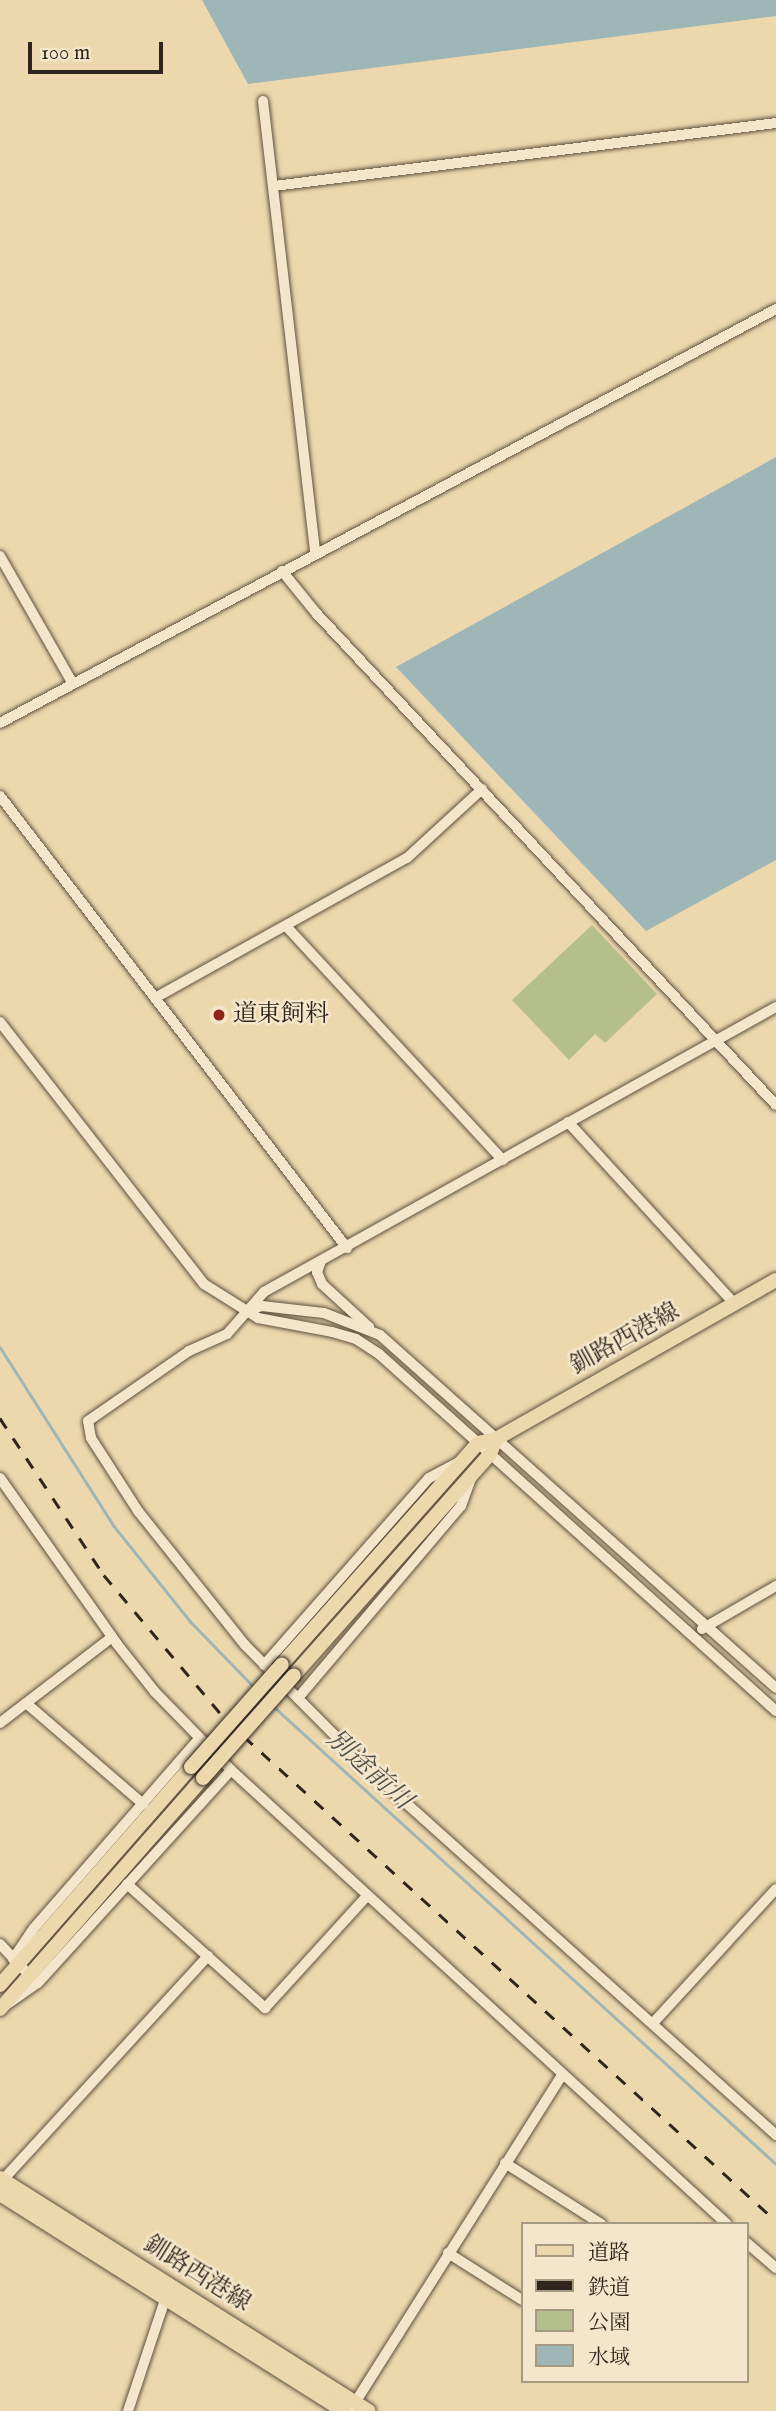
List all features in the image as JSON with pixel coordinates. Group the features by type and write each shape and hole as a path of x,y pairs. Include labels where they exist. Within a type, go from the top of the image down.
{"main road":[{"name":"釧路西港線","path":"478,1443 496,1439 776,1280"},
{"path":"0,2009 490,1454 496,1439"},
{"path":"0,1985 16,1961 478,1443"},
{"name":"釧路西港線","path":"1,2184 349,2408 368,2411"}],"street":[{"path":"263,101 315,553"},
{"path":"274,186 776,123"},
{"path":"0,723 72,682 776,309"},
{"path":"0,556 72,682"},
{"path":"282,570 776,1105"},
{"path":"155,998 407,858 482,789"},
{"path":"0,796 346,1248"},
{"path":"286,926 503,1160"},
{"path":"776,1007 264,1292 227,1334 189,1351 88,1421 91,1438 138,1511 264,1665 367,1768 654,2022 776,2135"},
{"path":"0,1023 188,1269 212,1291 258,1318 280,1325 356,1339 379,1354 694,1634 776,1711"},
{"path":"568,1122 735,1304"},
{"path":"321,1261 317,1272 322,1284 371,1330 776,1688"},
{"path":"248,1310 262,1306 324,1313 371,1330"},
{"path":"264,1665 429,1478 463,1460"},
{"path":"298,1698 461,1506 474,1471"},
{"path":"0,1478 112,1637 231,1770 725,2222"},
{"path":"694,1634 776,1586"},
{"path":"0,1723 112,1637"},
{"path":"26,1703 143,1804"},
{"path":"16,1961 34,1928 200,1738"},
{"path":"0,2009 38,1983 231,1770"},
{"path":"127,1884 265,2008 367,1896"},
{"path":"654,2022 776,1889"},
{"path":"0,1944 30,1976"},
{"path":"1,2184 208,1956"},
{"path":"349,2408 563,2074"},
{"path":"505,2163 598,2222"},
{"path":"748,2244 776,2268"},
{"path":"448,2253 520,2299"},
{"path":"128,2411 168,2291"}],"green space":[{"path":"592,925 657,994 605,1043 595,1034 569,1060 512,1000"}],"water":[{"path":"202,0 776,0 776,16 248,84"},
{"path":"776,457 776,860 646,931 396,667"}],"waterway":[{"name":"別途前川","path":"0,1347 114,1526 190,1621 255,1688"},
{"name":"別途前川","path":"272,1705 776,2164"}],"railway":[{"path":"0,1418 104,1575 226,1720 776,2221"}],"place":[{"name":"道東飼料","path":"219,1015"}]}
